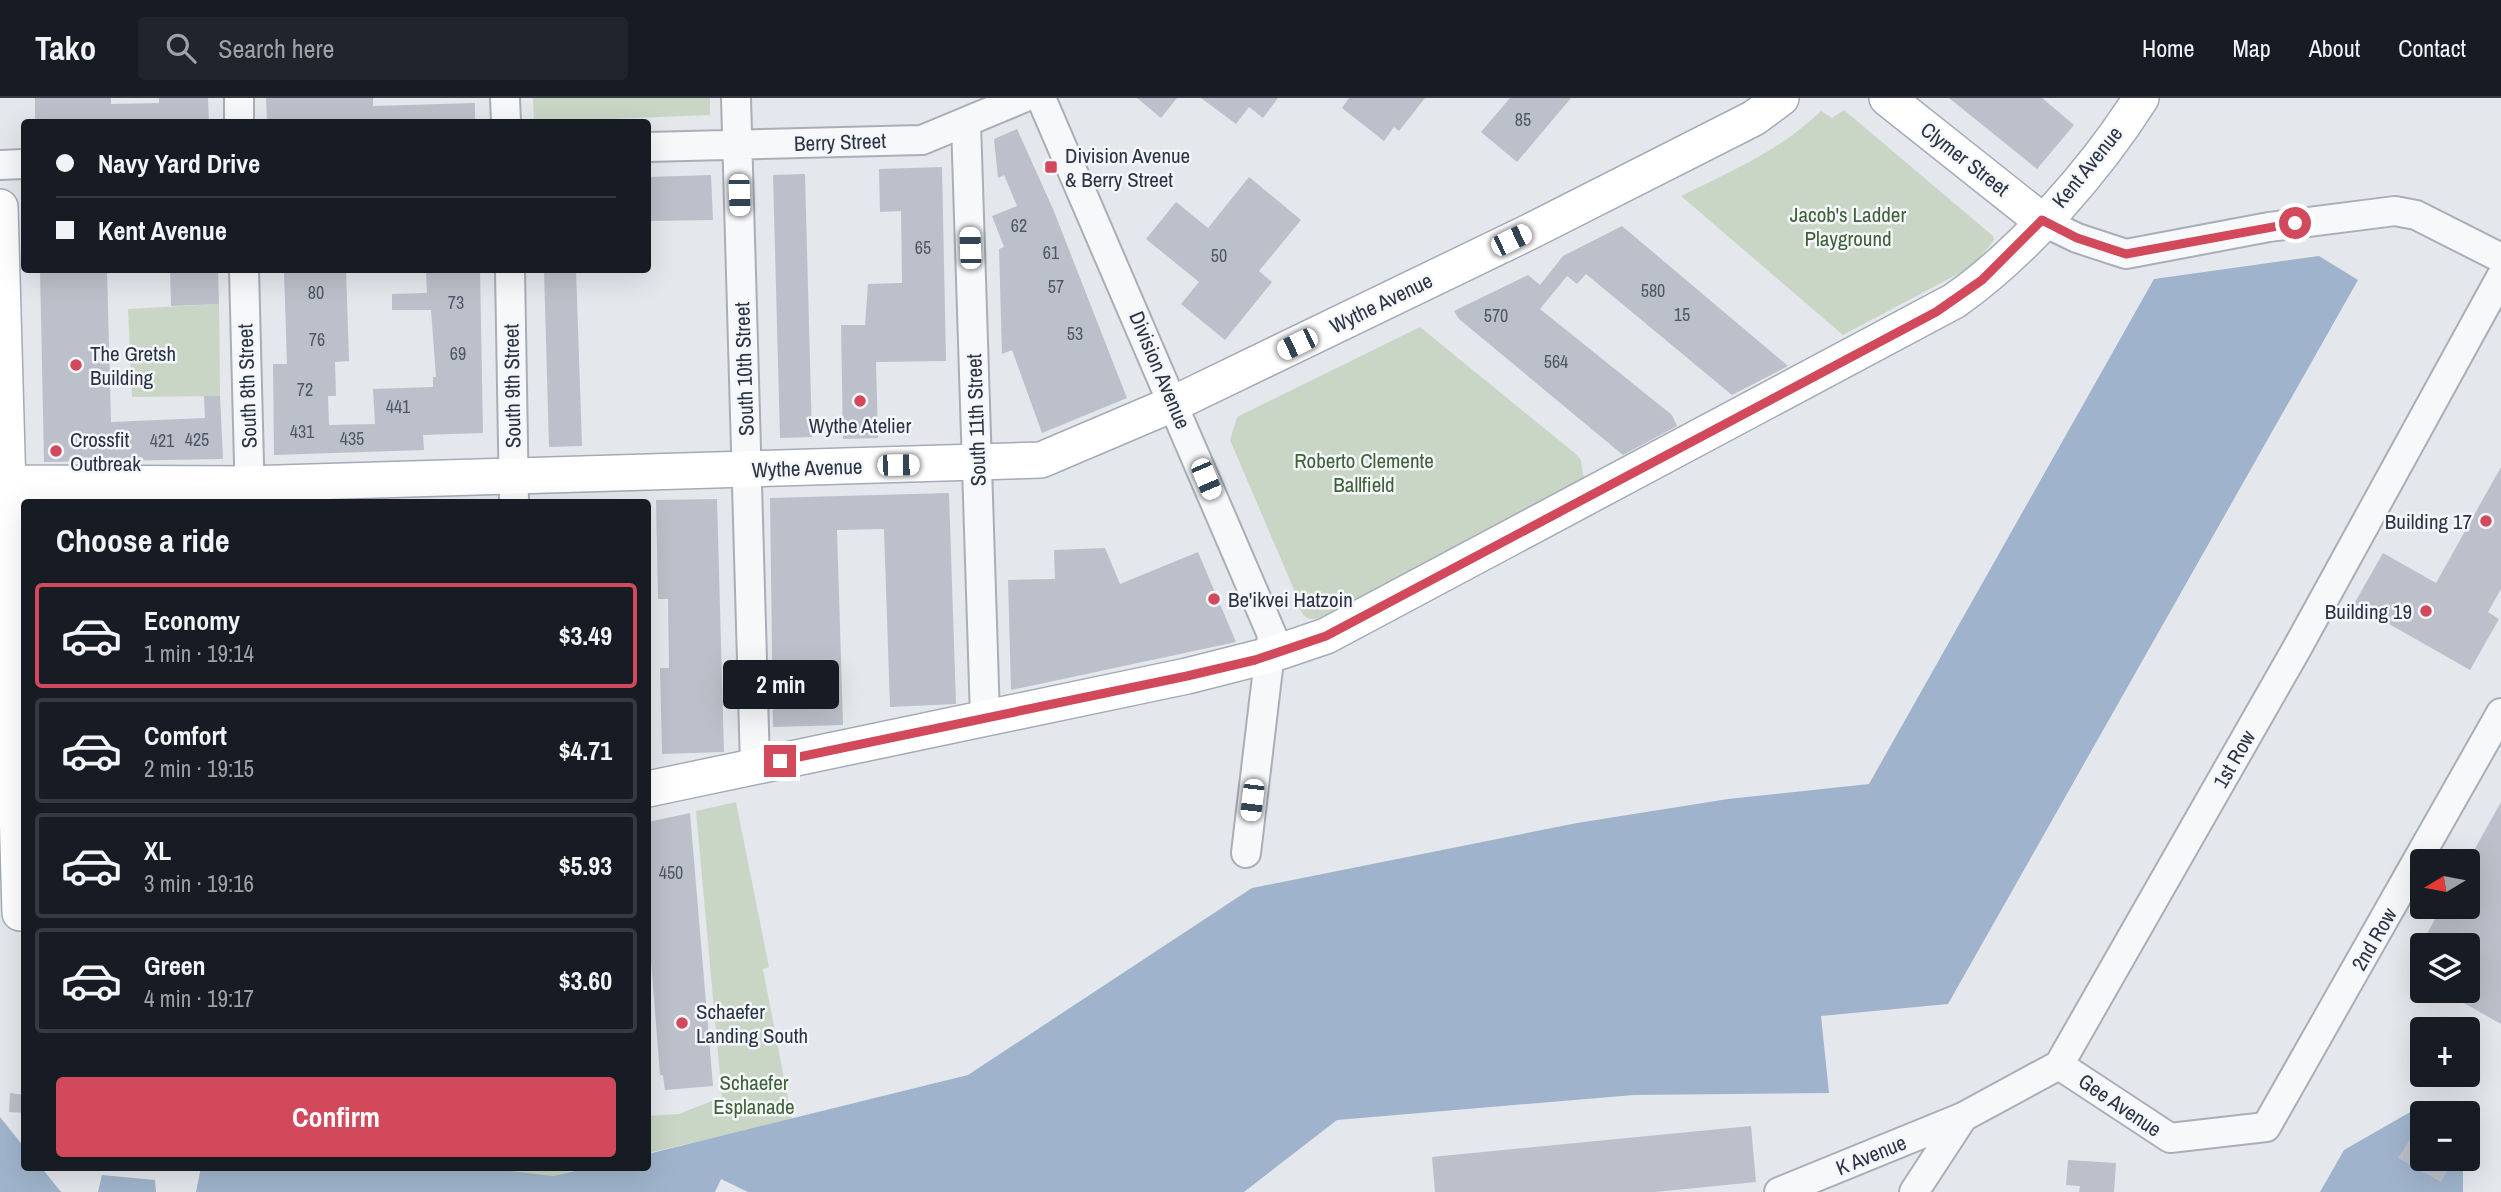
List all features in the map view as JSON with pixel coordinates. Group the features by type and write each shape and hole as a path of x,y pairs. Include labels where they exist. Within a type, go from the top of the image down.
{"main road":[{"name":"Wythe Avenue","path":"4,484 249,493 514,489 747,469 1041,460 1175,403 1623,185 1754,118 1782,98"},
{"name":"Clymer Street","path":"1887,98 2049,225"},
{"name":"Kent Avenue","path":"651,788 1187,676 1270,655 1326,636 1936,312 1982,280 2049,225 2070,191 2142,99"},
{"path":"0,207 7,704 15,913"}],"street":[{"path":"239,98 239,119"},
{"path":"505,98 506,119"},
{"name":"South 10th Street","path":"736,98 755,766"},
{"name":"Berry Street","path":"651,148 922,140 1023,98"},
{"name":"Division Avenue","path":"1041,98 1175,403 1272,635 1246,853"},
{"name":"South 11th Street","path":"966,123 985,717"},
{"path":"0,165 21,164"},
{"path":"2049,225 2109,251 2126,254 2269,227 2395,211 2416,215 2501,258"},
{"name":"South 8th Street","path":"244,273 249,493"},
{"name":"South 9th Street","path":"510,273 514,489"},
{"name":"1st Row","path":"2059,1065 2296,650 2501,277"},
{"name":"2nd Row","path":"2266,1127 2501,713"},
{"path":"1914,1192 1963,1117 2059,1065"},
{"name":"Gee Avenue","path":"2059,1065 2170,1138 2266,1127"},
{"name":"K Avenue","path":"1779,1192 1963,1117"}],"green space":[{"path":"533,98 710,98 710,115 534,119"},
{"name":"Jacob's Ladder Playground","path":"1844,110 1993,236 1994,240 1973,266 1843,335 1681,196 1772,149 1821,111 1832,118"},
{"path":"219,304 220,396 132,397 128,309"},
{"name":"Roberto Clemente Ballfield","path":"1420,327 1577,455 1581,460 1583,475 1588,478 1324,616 1313,619 1306,617 1296,601 1298,599 1230,440 1237,417"},
{"name":"Schaefer Esplanade","path":"736,802 769,967 763,969 792,1120 651,1152 651,1116 679,1114 722,1097 696,811"},
{"path":"505,1171 571,1171 553,1176"}],"water":[{"path":"2319,256 2358,280 1948,1004 1821,1016 1829,1093 1634,1095 1337,1120 1244,1192 196,1192 200,1171 510,1171 553,1176 575,1171 651,1171 651,1153 968,1075 1252,888 1577,823 1728,799 1869,784 2154,279"},
{"path":"2410,1112 2410,1171 2463,1171 2463,1192 2320,1192 2344,1150"},
{"path":"0,1117 21,1143 21,1171 44,1171 61,1192 0,1192"},
{"path":"102,1175 155,1180 156,1192 98,1192"}],"pier":[{"path":"721,1179 748,1192 715,1192"}],"building":[{"path":"35,98 111,98 111,104 159,103 159,98 208,98 209,119 35,119"},
{"path":"266,98 373,98 373,106 475,103 475,119 267,119"},
{"path":"1137,98 1177,98 1161,118"},
{"path":"1201,98 1278,98 1263,118 1249,107 1236,124"},
{"path":"1349,98 1425,98 1399,131 1394,127 1384,141 1342,108"},
{"path":"1510,98 1571,98 1517,162 1481,132"},
{"path":"1949,98 2042,98 2074,125 2037,169"},
{"path":"1017,129 1053,209 1127,398 1042,433 1012,350 1002,354 999,249 1004,247 992,216 1017,206 1004,175 998,178 994,139"},
{"path":"942,167 946,361 876,362 878,438 843,439 841,325 865,325 868,284 902,283 901,211 880,212 879,169"},
{"path":"805,174 812,437 780,438 773,175"},
{"path":"711,175 713,220 651,221 651,177"},
{"path":"1249,177 1301,220 1259,271 1272,282 1225,340 1181,304 1199,282 1146,239 1176,202 1208,228"},
{"path":"1622,226 1788,366 1732,395 1586,274 1577,284 1567,276 1540,309 1672,415 1677,426 1623,455 1459,319 1454,311 1528,275 1540,285 1563,256"},
{"name":"The Gretsh Building","path":"40,273 107,273 111,422 205,418 204,396 220,396 223,459 44,462"},
{"path":"170,273 218,273 219,304 171,306"},
{"path":"284,273 346,273 349,361 335,362 336,396 328,396 329,425 375,424 373,389 433,387 433,377 436,377 431,310 392,310 392,294 427,293 426,273 480,273 483,433 423,435 424,450 274,455 273,364 287,364"},
{"path":"544,273 576,273 582,446 549,447"},
{"name":"Building 19","path":"2501,467 2501,589 2488,612 2499,619 2470,670 2354,604 2383,553 2436,583"},
{"path":"949,493 956,704 890,707 884,529 837,530 843,725 773,727 770,498"},
{"path":"717,499 724,752 662,754 660,668 669,668 668,599 658,599 656,500"},
{"path":"1105,548 1120,584 1198,552 1236,642 1011,690 1008,580 1055,579 1054,550"},
{"path":"2501,802 2501,1024 2464,1003 2480,1003 2480,933 2427,933 2435,919 2480,919 2480,849 2475,849"},
{"path":"690,813 713,1086 665,1090 663,1075 660,1075 651,960 651,821"},
{"path":"10,1093 21,1095 21,1113 9,1112"},
{"path":"1751,1126 1756,1182 1655,1192 1435,1192 1432,1157"},
{"path":"2410,1139 2410,1165 2398,1158"},
{"path":"2068,1160 2116,1163 2114,1192 2079,1192 2080,1186 2066,1185"},
{"path":"2421,1171 2447,1171 2441,1182"}],"place":[{"name":"Division Avenue & Berry Street","path":"1051,167"},
{"name":"The Gretsh Building","path":"76,365"},
{"name":"Wythe Atelier","path":"860,401"},
{"name":"Crossfit Outbreak","path":"56,451"},
{"name":"Building 17","path":"2486,521"},
{"name":"Be'ikvei Hatzoin","path":"1214,599"},
{"name":"Building 19","path":"2426,611"},
{"name":"Schaefer Landing South","path":"682,1023"}],"route":[{"path":"780,761 1241,664 1326,636 1936,312 1982,280 2008,257 2042,220 2055,229 2109,251 2126,254 2295,223"}]}
